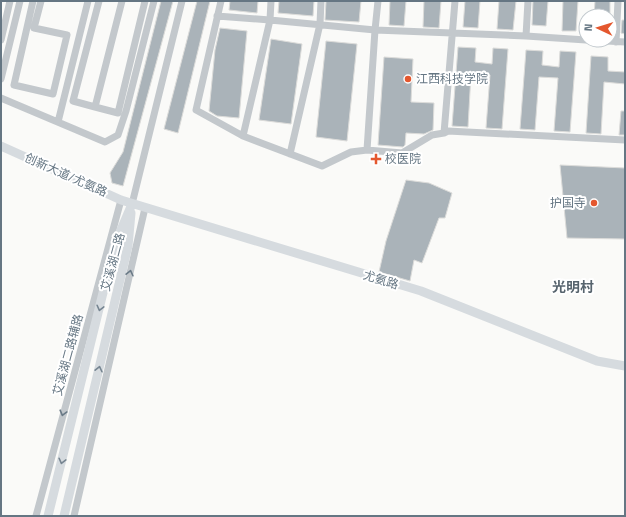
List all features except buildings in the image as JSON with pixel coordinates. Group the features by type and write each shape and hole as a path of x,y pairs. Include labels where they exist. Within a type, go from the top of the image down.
{"main road":[{"name":"创新大道/尤氨路","path":"1,146 132,204"},
{"name":"尤氨路","path":"132,204 394,280 597,361 625,366"},
{"name":"艾溪湖二路","path":"48,516 115,244 132,204"},
{"name":"艾溪湖二路","path":"64,516 128,246 132,204"}],"street":[{"path":"1,40 10,1"},
{"path":"1,79 20,1"},
{"path":"33,1 14,85 53,94 67,36 34,28 41,1"},
{"path":"58,122 88,1"},
{"path":"99,1 73,101 118,113 145,1"},
{"path":"95,107 122,1"},
{"path":"1,98 105,142 111,140 118,135 126,111 154,1"},
{"path":"132,204 182,1"},
{"path":"221,1 196,110 243,136 322,166 351,152 367,150 402,153 432,135 448,131 625,140"},
{"path":"243,136 270,20 271,1"},
{"path":"290,154 320,24 320,1"},
{"path":"367,150 378,1"},
{"path":"444,133 455,1"},
{"path":"526,36 528,1"},
{"path":"217,16 375,30 578,39"},
{"name":"艾溪湖二路辅路","path":"36,516 121,200"},
{"path":"74,516 144,208"}],"place":[{"name":"江西科技学院","path":"408,79"},
{"name":"校医院","path":"376,159"},
{"name":"护国寺","path":"594,203"}],"district":[{"name":"光明村","path":"573,287"}]}
